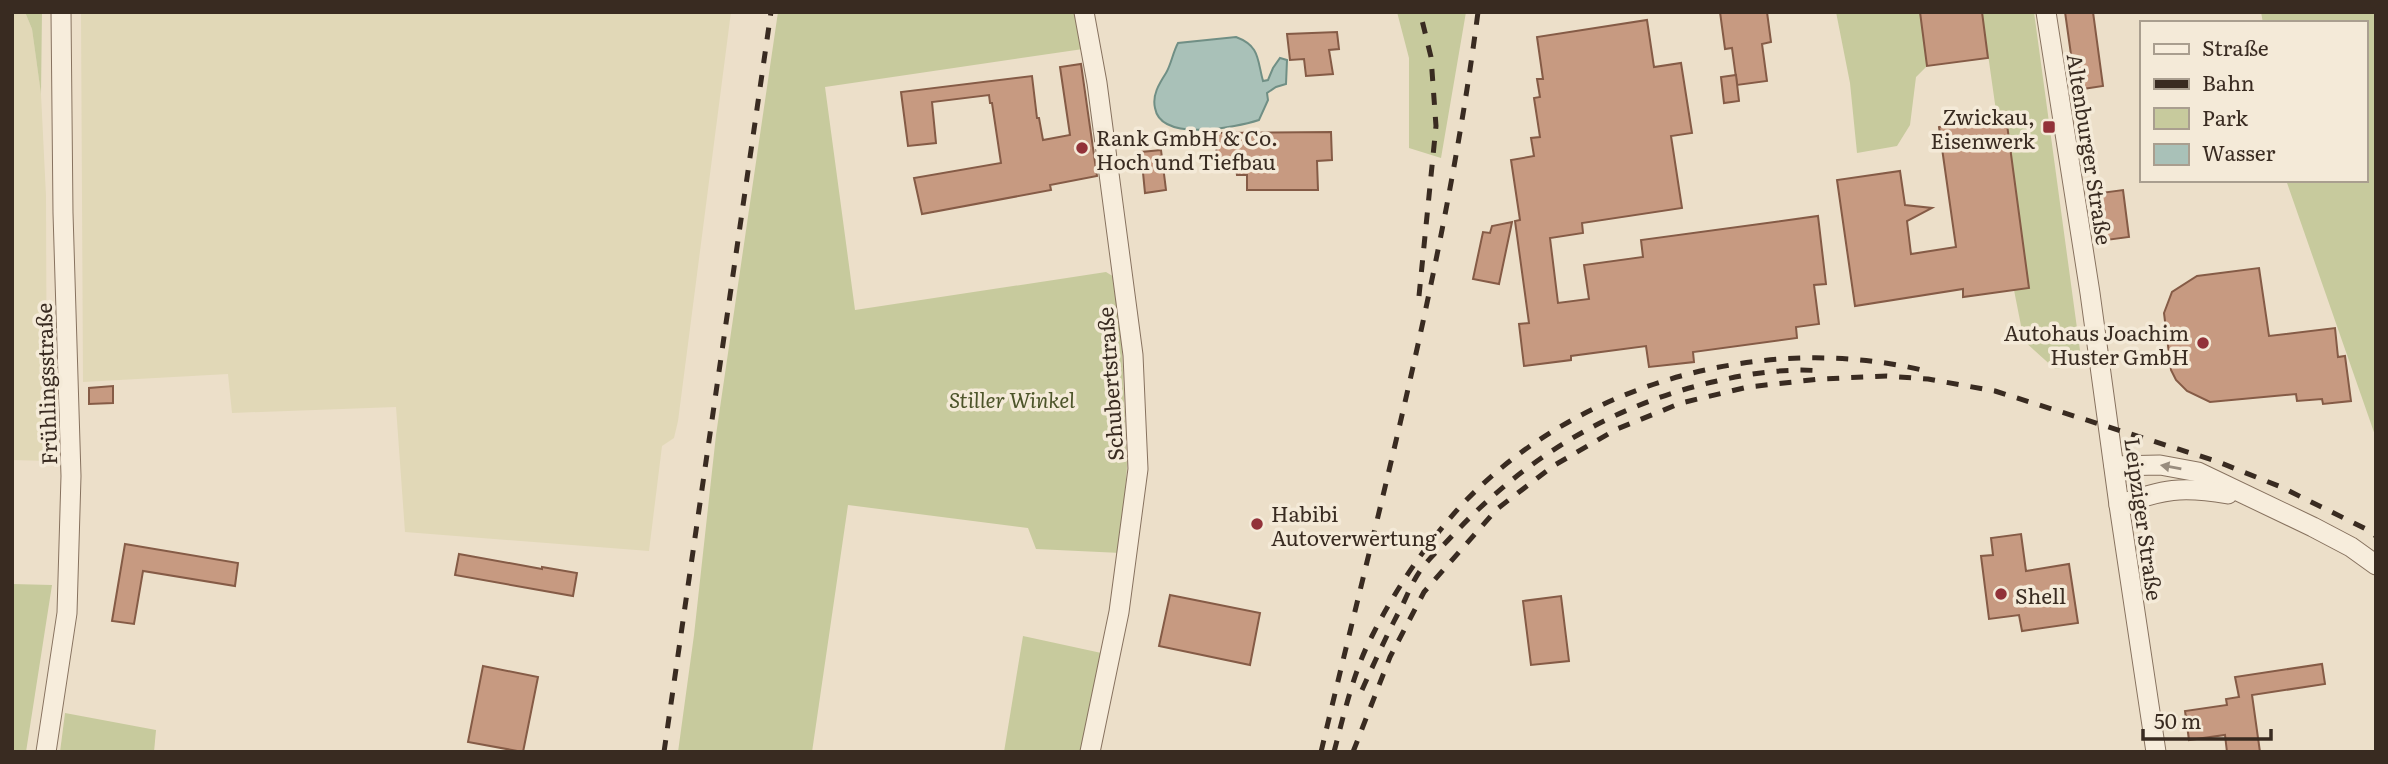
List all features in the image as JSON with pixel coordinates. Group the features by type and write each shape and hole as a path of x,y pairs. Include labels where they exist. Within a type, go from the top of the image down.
{"street":[{"name":"Frühlingsstraße","path":"46,752 66,613 71,476 63,213 61,12"},
{"name":"Schubertstraße","path":"1084,12 1097,83 1133,355 1138,469 1119,612 1090,752"},
{"name":"Altenburger Straße","path":"2046,12 2090,293"},
{"name":"Leipziger Straße","path":"2090,293 2156,752"},
{"path":"2114,466 2160,465 2198,472 2351,547 2376,565"},
{"path":"2119,505 2159,491 2199,489 2257,499"}],"shaded area":[{"path":"12,12 25,12 32,29 41,94 46,196 47,461 12,460"},
{"path":"81,12 731,12 678,421 674,438 662,446 649,551 405,532 396,407 232,413 228,374 83,382"}],"green space":[{"path":"25,12 42,12 41,94 32,29"},
{"name":"Stiller Winkel","path":"778,12 1076,12 1083,49 825,87 855,310 1106,272 1119,280 1127,466 1121,553 1036,549 1028,528 848,505 812,752 678,752 716,435"},
{"path":"1397,12 1466,12 1441,158 1409,148 1409,58"},
{"path":"1836,12 1920,12 1927,66 1916,77 1910,125 1897,146 1857,153 1850,83"},
{"path":"1982,12 2034,12 2082,365 2055,369 2024,341 2014,290 2006,117 1997,118"},
{"path":"2261,12 2376,12 2376,438 2287,182 2367,182 2367,21 2263,21"},
{"path":"12,584 52,585 26,752 12,752"},
{"path":"1023,636 1106,654 1085,752 1004,752"},
{"path":"65,713 156,730 154,752 60,752"}],"water":[{"path":"1236,37 1254,49 1263,81 1268,80 1280,58 1287,60 1286,84 1267,93 1268,100 1259,120 1201,130 1171,126 1160,119 1154,103 1155,94 1178,43"}],"building":[{"path":"1720,12 1767,12 1771,42 1762,44 1767,81 1737,85 1732,48 1725,49"},
{"path":"1920,12 1982,12 1988,58 1927,66"},
{"path":"2065,12 2093,12 2103,86 2076,90"},
{"path":"1647,20 1654,67 1681,63 1692,133 1671,136 1682,208 1582,223 1583,233 1550,238 1558,303 1589,299 1584,265 1643,257 1641,240 1818,216 1826,284 1814,285 1819,324 1796,327 1797,338 1693,352 1694,362 1649,367 1646,346 1571,356 1571,360 1524,366 1519,324 1529,323 1515,221 1520,220 1511,160 1534,156 1531,138 1540,137 1534,98 1540,97 1537,79 1543,79 1537,37"},
{"path":"1337,32 1339,49 1329,50 1333,74 1306,76 1304,59 1290,60 1287,34"},
{"path":"1081,64 1097,176 1050,185 1051,190 922,214 914,178 1001,163 992,103 989,95 932,102 936,143 908,146 901,92 1032,76 1037,118 1043,140 1070,135 1060,67"},
{"path":"1736,75 1739,101 1724,103 1721,77"},
{"path":"2006,117 2029,288 1963,297 1963,289 1855,306 1837,180 1900,171 1905,205 1932,208 1907,221 1911,254 1956,247 1939,127"},
{"path":"1331,132 1332,160 1317,161 1318,190 1247,190 1247,175 1237,175 1236,169 1217,170 1216,133"},
{"path":"1161,150 1166,190 1145,193 1141,152"},
{"path":"2123,190 2129,237 2099,241 2093,194"},
{"path":"1512,222 1499,284 1473,279 1483,232 1490,233 1492,226"},
{"path":"2259,268 2269,336 2335,328 2338,357 2345,356 2351,401 2323,404 2322,399 2297,401 2296,394 2210,402 2187,391 2176,380 2171,370 2164,313 2172,292 2197,276"},
{"path":"113,386 113,403 89,404 89,388"},
{"path":"2021,534 2026,571 2069,564 2078,623 2022,631 2019,615 1989,619 1981,556 1993,555 1991,538"},
{"path":"125,544 238,563 235,586 143,571 134,624 112,621"},
{"path":"459,554 577,573 573,596 455,575"},
{"path":"1170,595 1260,613 1250,665 1159,646"},
{"path":"1561,596 1569,661 1531,665 1523,601"},
{"path":"2322,664 2325,684 2252,695 2260,752 2227,752 2225,735 2189,740 2185,711 2227,705 2226,699 2239,697 2235,677"},
{"path":"483,666 538,677 523,752 468,742"}],"railway":[{"path":"664,752 771,12"},
{"path":"1419,296 1436,126 1431,57 1420,12"},
{"path":"1321,752 1430,291 1478,12"},
{"path":"1334,752 1350,692 1366,649 1390,602 1433,538 1458,509 1505,465 1557,429 1615,399 1676,378 1739,364 1803,358 1867,361 1930,372"},
{"path":"1362,690 1417,575 1480,508 1540,459 1607,420 1679,391 1756,374 1796,370 1822,371"},
{"path":"1353,752 1390,657 1424,592 1497,509 1553,466 1617,429 1681,403 1748,387 1820,379 1887,376 1928,379 1995,391 2216,461 2281,487 2376,536"}],"place":[{"name":"Zwickau, Eisenwerk","path":"2049,127"},
{"name":"Rank GmbH & Co. Hoch und Tiefbau","path":"1082,148"},
{"name":"Autohaus Joachim Huster GmbH","path":"2203,343"},
{"name":"Habibi Autoverwertung","path":"1257,524"},
{"name":"Shell","path":"2001,594"}]}
